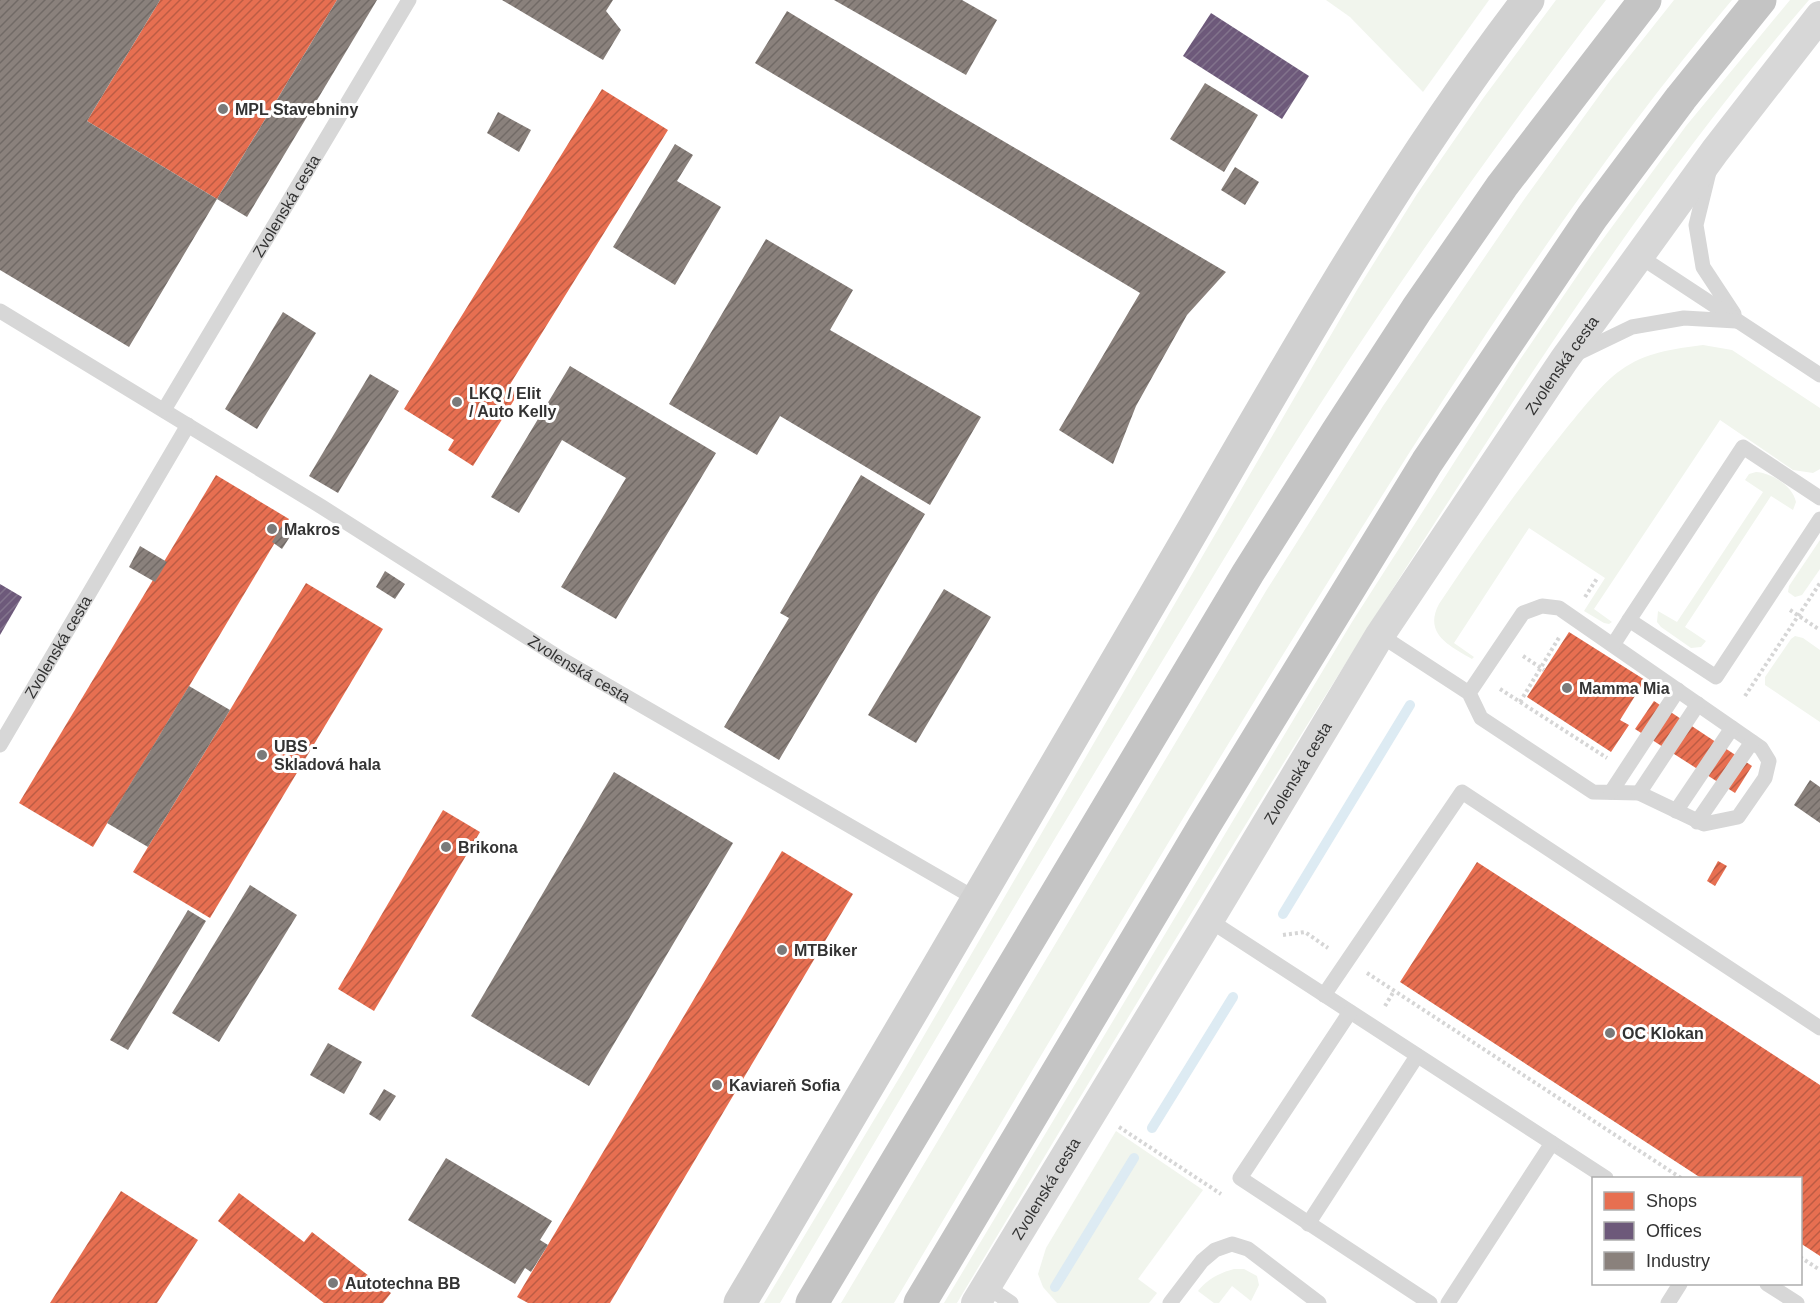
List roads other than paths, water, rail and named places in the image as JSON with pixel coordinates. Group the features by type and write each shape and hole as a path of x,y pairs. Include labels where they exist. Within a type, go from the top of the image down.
{"highway":[{"path":"812,1303 1236,594 1337,432 1416,309 1502,186 1645,0"},
{"path":"920,1303 1216,806 1427,462 1592,217 1681,98 1760,0"}],"main road":[{"path":"740,1303 978,900 1352,257 1436,128 1528,0"}],"street":[{"name":"Zvolenská cesta","path":"981,1295 1380,635 1564,360 1714,151 1820,16"}],"lane":[{"name":"Zvolenská cesta","path":"164,410 410,0"},
{"path":"1714,151 1696,225 1703,267 1739,321"},
{"path":"1639,256 1820,375"},
{"name":"Zvolenská cesta","path":"0,310 314,502 563,660 978,900"},
{"path":"1564,360 1632,327 1684,318 1739,321"},
{"name":"Zvolenská cesta","path":"0,745 188,425"},
{"path":"1613,645 1743,447 1820,498"},
{"path":"1629,620 1716,677 1820,519"},
{"path":"1380,635 1469,693 1481,718 1593,792 1640,793 1704,825 1738,817 1765,778 1769,761 1761,748 1559,608 1542,606 1522,612 1469,693"},
{"path":"1611,792 1678,690"},
{"path":"1640,793 1698,704"},
{"path":"1676,811 1732,728"},
{"path":"1697,822 1752,742"},
{"path":"1324,995 1462,792 1820,1028"},
{"path":"1209,920 1603,1177"},
{"path":"1350,1012 1240,1178 1430,1303"},
{"path":"1308,1224 1417,1056"},
{"path":"1448,1303 1552,1143"},
{"path":"1170,1303 1202,1261 1215,1250 1232,1244 1248,1249 1319,1303"},
{"path":"1668,1303 1679,1285"},
{"path":"1767,1303 1771,1287 1797,1303"},
{"path":"981,1295 1011,1303"}],"waterway":[{"path":"1283,914 1410,705"},
{"path":"1152,1128 1233,997"},
{"path":"1055,1287 1134,1158"}],"place":[{"name":"MPL Stavebniny","path":"223,109"},
{"name":"LKQ / Elit / Auto Kelly","path":"457,402"},
{"name":"Makros","path":"272,529"},
{"name":"Mamma Mia","path":"1567,688"},
{"name":"UBS - Skladová hala","path":"262,755"},
{"name":"Brikona","path":"446,847"},
{"name":"MTBiker","path":"782,950"},
{"name":"OC Klokan","path":"1610,1033"},
{"name":"Kaviareň Sofia","path":"717,1085"},
{"name":"Autotechna BB","path":"333,1283"}]}
